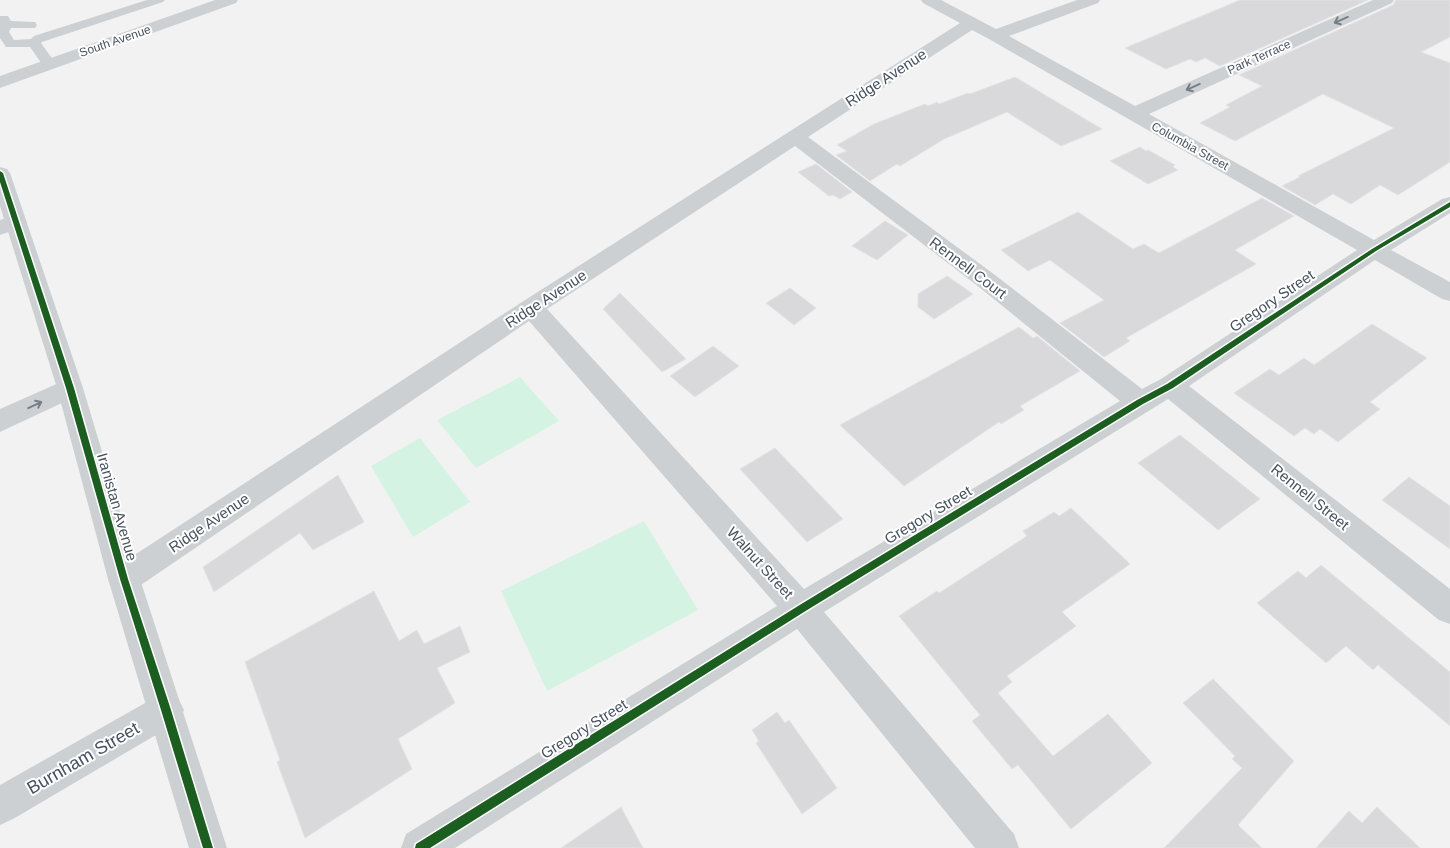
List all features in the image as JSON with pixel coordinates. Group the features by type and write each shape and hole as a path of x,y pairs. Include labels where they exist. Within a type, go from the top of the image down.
{"street":[{"name":"South Avenue","path":"0,82 230,0"},
{"name":"Columbia Street","path":"929,0 995,35 1450,293"},
{"path":"995,35 1092,0"},
{"name":"Park Terrace","path":"1133,114 1386,0"},
{"name":"Ridge Avenue","path":"124,579 531,308 971,23"},
{"name":"Rennell Court","path":"795,137 987,281 1140,402"},
{"name":"Iranistan Avenue","path":"0,173 8,225 70,388 124,579 208,848"},
{"name":"Gregory Street","path":"420,848 801,609 1140,402 1170,386 1374,250 1450,204"},
{"name":"Walnut Street","path":"531,308 801,609 1000,848"},
{"name":"Rennell Street","path":"1170,386 1450,609"},
{"path":"0,421 70,388"},
{"name":"Burnham Street","path":"0,806 166,710"}],"lane":[{"path":"49,64 35,37 5,20 3,32 10,44 35,37 124,5 159,0"},
{"path":"0,56 35,37"}],"green space":[{"path":"520,377 559,421 476,468 437,420"},
{"path":"420,438 470,502 413,537 371,466"},
{"path":"644,521 698,610 547,691 501,591"}],"building":[{"path":"1240,0 1368,0 1220,66 1205,58 1196,62 1190,59 1166,69 1125,48"},
{"path":"1396,0 1450,0 1450,37 1421,52 1450,63 1450,162 1398,195 1380,185 1351,204 1333,194 1315,205 1282,186 1300,177 1298,176 1394,128 1323,94 1235,141 1200,123 1230,107 1226,105 1262,86 1239,75 1393,5"},
{"path":"1015,77 1102,129 1061,146 1007,112 944,139 900,166 897,164 870,181 836,155 847,151 837,145 874,124 925,104 928,106 937,102 939,104"},
{"path":"1140,147 1175,165 1173,167 1178,170 1148,184 1110,161"},
{"path":"816,164 852,192 840,199 833,195 829,196 798,172"},
{"path":"1262,198 1294,216 1235,250 1256,264 1126,338 1130,341 1104,357 1060,323 1104,300 1050,260 1028,271 1001,250 1078,212 1133,249 1144,244 1159,253"},
{"path":"885,221 908,235 877,260 852,246"},
{"path":"947,276 973,294 934,319 918,307 918,294"},
{"path":"790,288 816,308 794,325 766,303"},
{"path":"620,293 686,359 662,372 603,309"},
{"path":"1372,324 1427,358 1370,402 1380,409 1338,442 1320,429 1314,434 1305,428 1294,436 1234,393 1270,369 1279,375 1304,358 1314,365"},
{"path":"1019,327 1033,338 1037,336 1080,371 1020,406 1024,410 1001,424 999,422 904,486 840,425"},
{"path":"713,346 739,366 695,397 670,376"},
{"path":"1180,435 1260,499 1218,530 1138,463"},
{"path":"775,448 843,519 807,542 740,469"},
{"path":"338,475 364,522 313,550 300,533 214,592 203,567"},
{"path":"1409,477 1450,506 1450,549 1382,500"},
{"path":"1071,508 1130,564 1062,612 1076,626 1007,676 1012,682 998,693 1053,756 1108,714 1152,763 1071,829 1018,765 1012,769 972,721 980,715 899,616 937,591 939,593 1027,536 1023,531 1054,512 1059,516"},
{"path":"1321,565 1450,672 1450,726 1378,665 1373,670 1346,646 1326,663 1257,603 1298,571 1306,578"},
{"path":"374,591 399,641 417,630 424,644 460,626 470,652 437,668 455,703 398,739 412,769 305,838 277,762 280,760 245,662"},
{"path":"1213,679 1294,761 1238,825 1262,848 1164,848 1242,768 1232,759 1235,756 1183,703"},
{"path":"777,712 785,723 789,720 837,788 802,814 756,743 759,741 752,730"},
{"path":"621,807 643,848 561,848"},
{"path":"1377,807 1420,848 1316,848 1349,811 1362,823"}],"cycle path":[{"path":"0,173 70,388 124,579 208,848"},
{"path":"420,848 801,609 1140,402 1170,386 1374,250 1450,204"}]}
